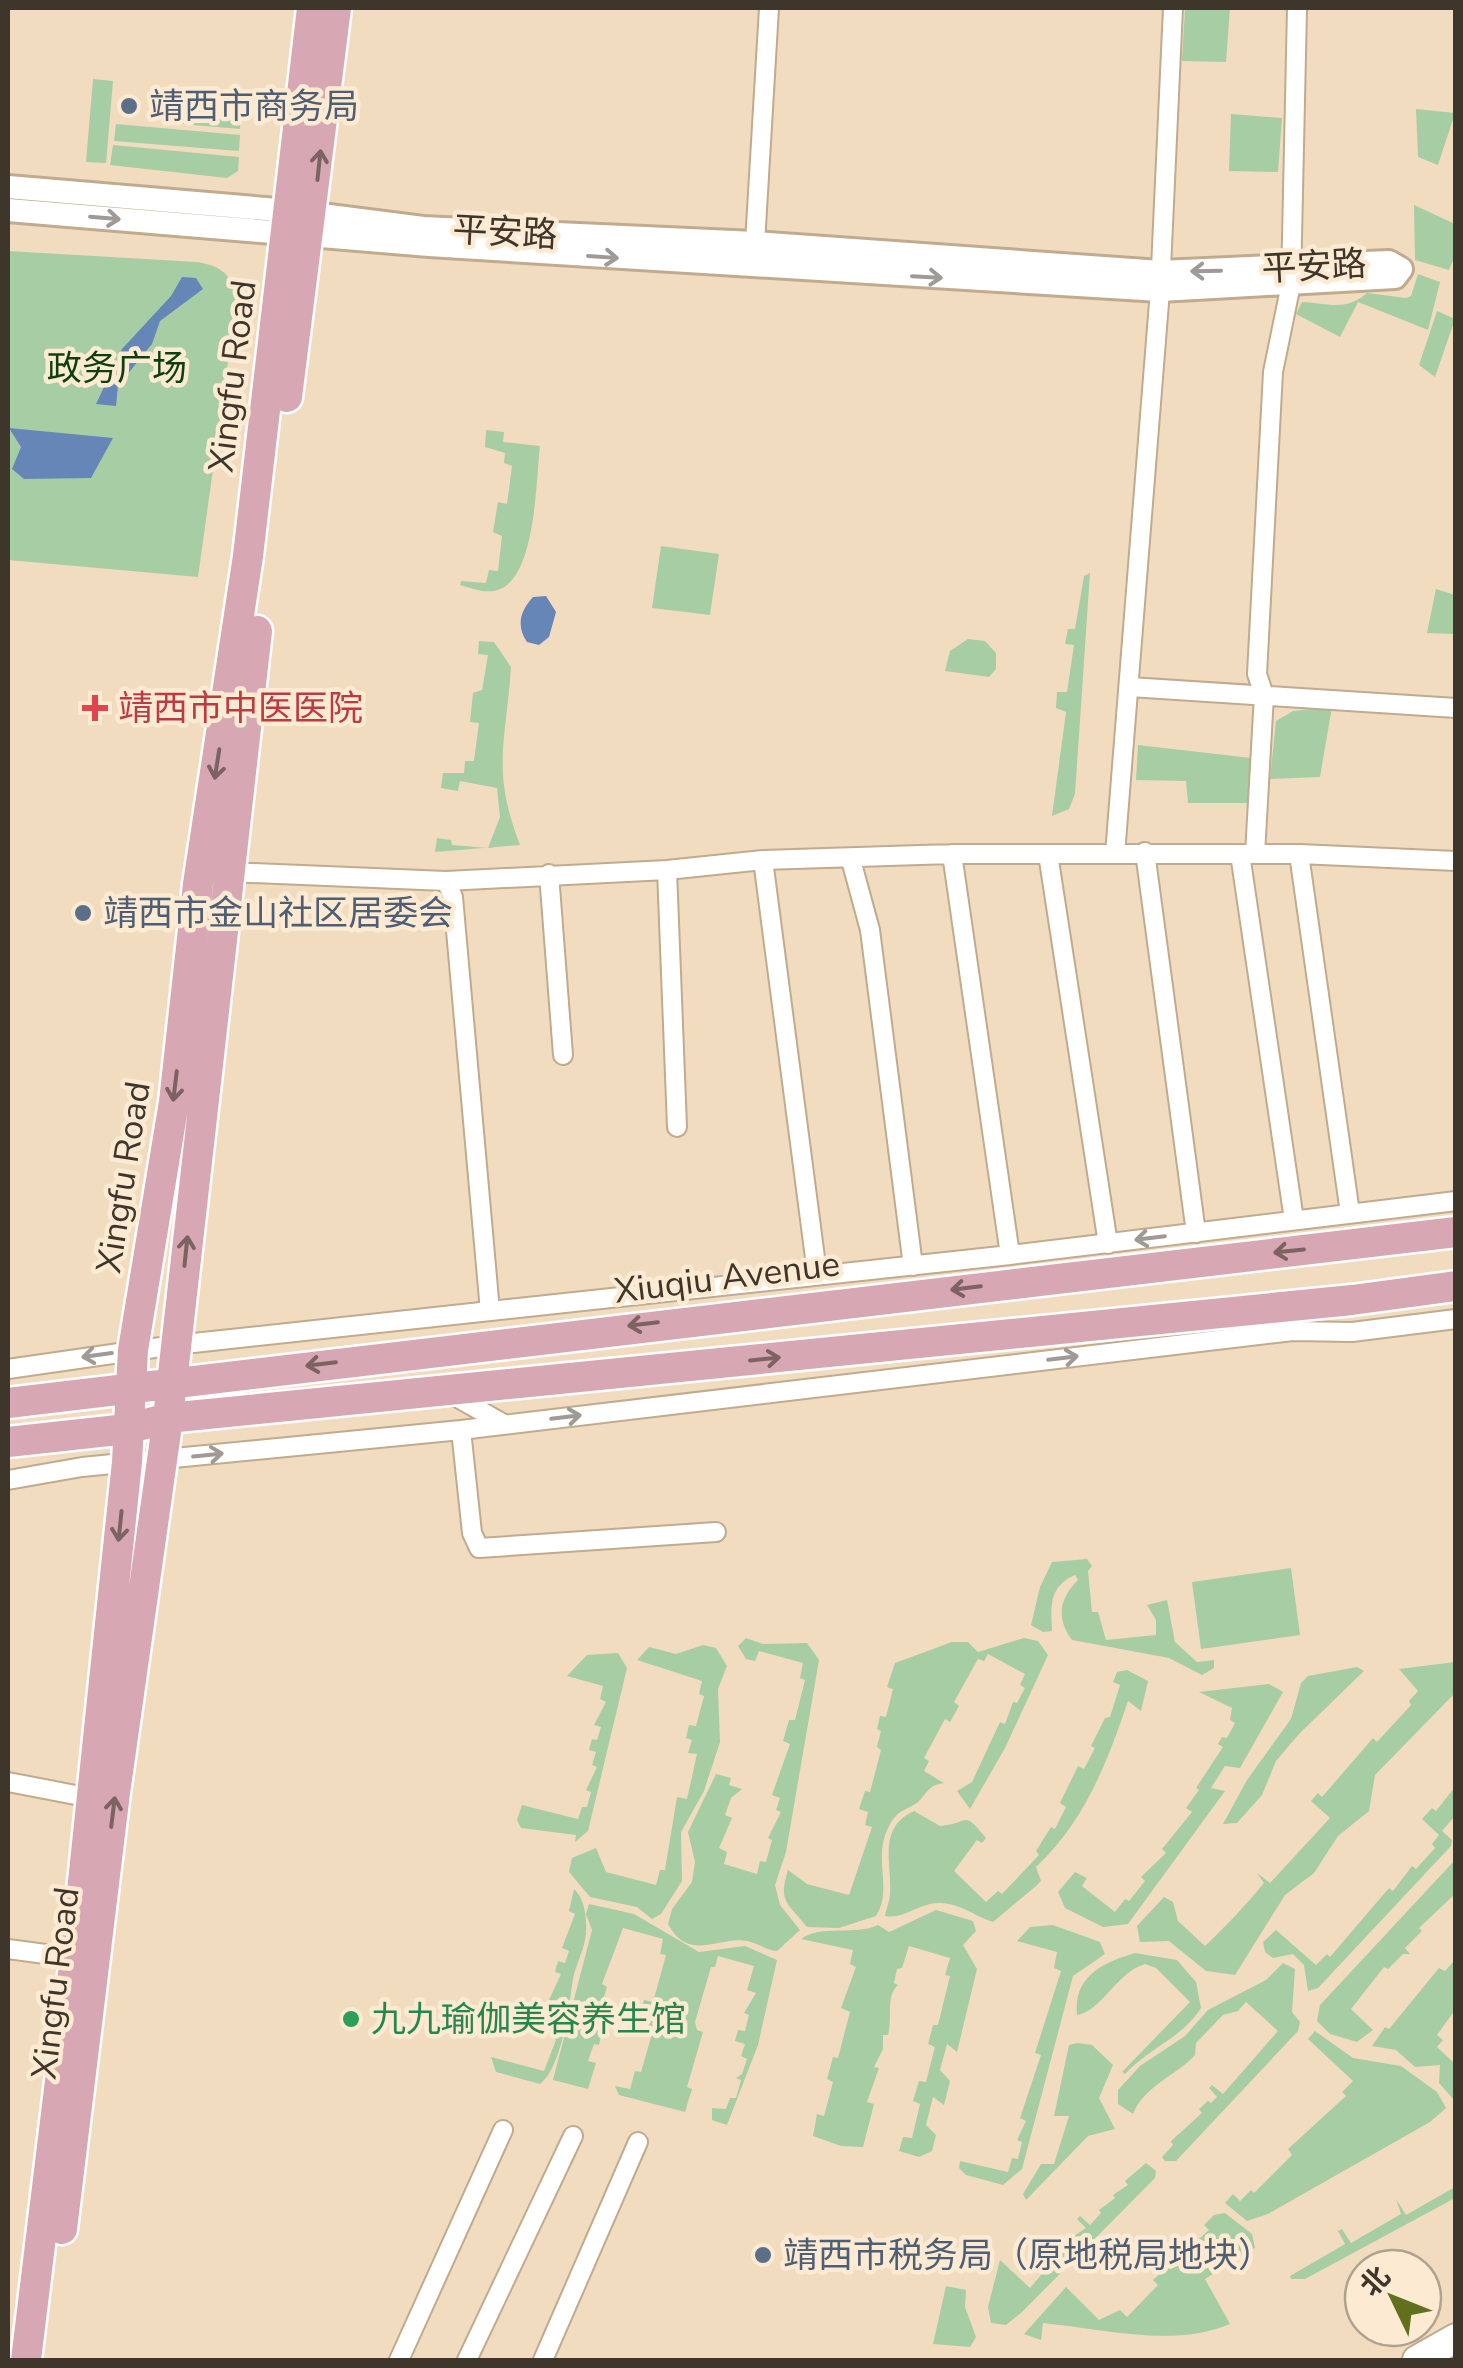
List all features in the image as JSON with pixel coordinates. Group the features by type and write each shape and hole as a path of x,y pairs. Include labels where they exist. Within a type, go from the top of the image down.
{"main road":[{"name":"Xingfu Road","path":"26,2355 115,1793 168,1418 300,223 312,8"},
{"name":"Xingfu Road","path":"26,2355 74,1964 127,1462 133,1350 174,1102 198,884 336,8"},
{"name":"Xiuqiu Avenue","path":"8,1403 522,1339 1114,1257 1375,1241 1456,1232"},
{"path":"8,1442 127,1429 168,1418 1352,1300 1456,1286"},
{"path":"1416,2360 1456,2338"},
{"path":"1443,2360 1456,2353"}],"street":[{"path":"755,244 769,8"},
{"path":"1115,854 1160,281 1173,8"},
{"path":"1294,1220 1248,854 1264,695 1258,674 1274,372 1291,277 1297,8"},
{"name":"平安路","path":"8,186 300,223 768,268 1160,281 1291,277"},
{"name":"平安路","path":"8,210 755,244 1160,281"},
{"path":"1130,686 1456,708"},
{"path":"228,872 446,881 667,870 764,860 1145,852 1456,861"},
{"path":"1145,852 1196,1232"},
{"path":"952,854 1010,1255"},
{"path":"1048,854 1114,1257"},
{"path":"1299,854 1342,1214 1375,1241"},
{"path":"764,860 817,1274"},
{"path":"851,860 870,930 912,1266"},
{"path":"667,870 677,1126"},
{"path":"549,874 563,1055"},
{"path":"446,881 454,897 482,1312"},
{"path":"8,1368 175,1345 1088,1246 1114,1257 1196,1232 1456,1201"},
{"path":"1088,1246 1114,1257"},
{"path":"1352,1300 1399,1326"},
{"path":"482,1312 522,1339"},
{"path":"8,1480 127,1462 161,1462 461,1430 1293,1331 1456,1319"},
{"path":"846,1351 893,1378"},
{"path":"42,1363 72,1395"},
{"path":"445,1391 504,1424"},
{"path":"461,1430 472,1533 479,1548 716,1532"},
{"path":"8,1782 91,1798"},
{"path":"8,1949 74,1964"},
{"path":"8,1962 74,1964"},
{"path":"399,2360 503,2130"},
{"path":"467,2360 573,2136"},
{"path":"542,2360 638,2142"}],"green space":[{"path":"1185,8 1230,8 1226,62 1182,61"},
{"path":"93,79 113,81 106,163 86,162"},
{"path":"170,105 241,110 240,129 169,123"},
{"path":"1416,109 1455,113 1438,165 1418,157"},
{"path":"1231,114 1282,118 1278,172 1229,171"},
{"path":"116,124 240,135 239,151 114,141"},
{"path":"113,145 239,157 238,171 227,178 110,165"},
{"path":"1414,205 1455,224 1455,256 1449,270 1415,260"},
{"name":"政务广场","path":"8,251 197,262 228,276 237,297 198,577 8,560"},
{"path":"1418,274 1440,282 1428,330 1358,302 1340,337 1296,314 1302,302 1344,304 1367,293 1406,298 1411,296"},
{"path":"1437,311 1455,319 1435,377 1419,365"},
{"path":"486,430 504,432 503,442 540,446 527,548 511,582 489,591 460,585 461,581 486,583 489,570 498,571 502,536 493,532 498,502 507,504 512,466 504,463 505,453 485,447"},
{"path":"661,546 719,554 710,615 652,608"},
{"path":"1090,573 1075,794 1069,809 1052,816 1066,712 1056,708 1057,692 1067,692 1074,645 1065,644 1068,629 1075,629 1084,576"},
{"path":"1436,589 1455,595 1455,634 1427,633"},
{"path":"968,639 985,641 996,653 996,669 989,677 945,671 950,651"},
{"path":"479,641 494,642 511,667 503,776 520,845 488,848 500,817 497,788 460,781 458,791 441,788 443,773 464,773 465,761 474,761 479,723 470,722 473,693 482,690 488,655 478,654"},
{"path":"1332,707 1320,777 1270,779 1276,721 1293,711"},
{"path":"1138,745 1251,758 1248,803 1188,803 1186,781 1136,780"},
{"path":"437,838 451,840 452,845 486,848 435,852"},
{"path":"1087,1559 1092,1566 1088,1571 1092,1612 1098,1612 1106,1640 1156,1635 1156,1620 1147,1605 1167,1600 1175,1642 1197,1662 1214,1660 1214,1668 1202,1675 1169,1658 1072,1640 1062,1609 1078,1580 1075,1575 1056,1592 1052,1631 1043,1632 1031,1625 1040,1587 1052,1562"},
{"path":"1291,1568 1300,1635 1201,1649 1192,1582"},
{"path":"746,1638 763,1644 807,1643 819,1660 786,1852 775,1885 780,1905 800,1930 777,1951 736,1940 695,1945 676,1936 668,1924 672,1909 692,1882 695,1862 688,1832 716,1774 731,1778 729,1785 742,1789 731,1798 725,1815 732,1818 719,1848 727,1852 724,1864 757,1874 760,1861 766,1862 772,1840 768,1838 781,1812 776,1810 780,1798 772,1795 790,1744 783,1741 789,1720 795,1720 805,1680 800,1678 803,1663 759,1651 755,1661 746,1659 738,1646"},
{"path":"1024,1638 1038,1641 1048,1655 1005,1748 970,1809 957,1791 972,1782 1000,1722 1005,1724 1013,1702 1017,1703 1025,1688 1020,1685 1025,1674 988,1654 984,1661 978,1659 954,1702 959,1706 950,1722 945,1719 924,1758 929,1761 924,1771 944,1783 897,1815 887,1831 882,1857 883,1893 876,1916 839,1928 807,1927 784,1896 788,1870 807,1884 849,1895 872,1827 865,1825 868,1812 859,1809 865,1791 870,1792 881,1750 877,1747 881,1731 877,1729 880,1716 886,1717 893,1689 887,1687 895,1663 952,1642 968,1642 978,1652"},
{"path":"703,1645 716,1648 727,1666 718,1689 720,1742 704,1791 681,1832 682,1881 661,1914 652,1919 637,1907 590,1897 569,1872 572,1858 596,1848 606,1872 656,1885 660,1870 665,1870 677,1797 687,1799 697,1754 688,1753 692,1740 686,1738 689,1725 696,1726 704,1696 699,1694 702,1681 637,1660 649,1647 676,1654"},
{"path":"618,1653 627,1668 588,1831 575,1842 576,1835 521,1828 517,1820 522,1805 578,1819 582,1807 587,1807 591,1792 586,1790 597,1767 592,1765 596,1752 589,1750 592,1739 597,1740 601,1727 594,1725 606,1702 600,1699 603,1686 567,1676 587,1655"},
{"path":"1455,1662 1455,1693 1375,1775 1369,1811 1338,1836 1314,1873 1285,1895 1235,1975 1206,1971 1169,1941 1140,1942 1137,1926 1164,1897 1173,1902 1178,1921 1205,1946 1264,1883 1257,1873 1270,1883 1330,1818 1311,1801 1318,1793 1322,1797 1373,1738 1377,1742 1411,1705 1409,1701 1418,1691 1399,1669"},
{"path":"1357,1667 1364,1671 1276,1761 1262,1795 1237,1823 1223,1824 1247,1780 1291,1719 1301,1683 1308,1676"},
{"path":"1127,1670 1148,1681 1141,1711 1128,1701 1093,1790 1068,1830 1036,1867 1041,1881 993,1922 940,1903 899,1916 885,1916 890,1896 891,1837 902,1818 914,1811 940,1826 966,1820 973,1823 986,1838 982,1843 977,1840 954,1871 986,1902 998,1891 1002,1894 1039,1855 1036,1851 1051,1827 1055,1829 1066,1807 1060,1803 1078,1766 1084,1769 1105,1718 1110,1717 1120,1685 1113,1682 1117,1672"},
{"path":"1269,1684 1283,1692 1240,1768 1225,1766 1211,1788 1225,1791 1128,1924 1103,1927 1065,1908 1058,1892 1075,1872 1087,1878 1082,1886 1115,1912 1145,1881 1141,1877 1166,1853 1162,1849 1192,1812 1186,1808 1223,1747 1218,1744 1222,1737 1227,1738 1235,1723 1230,1720 1232,1708 1199,1692"},
{"path":"1455,1787 1455,1816 1442,1831 1452,1840 1451,1846 1318,1988 1308,1991 1304,1965 1293,1954 1273,1958 1265,1952 1263,1942 1276,1930 1316,1965 1327,1954 1330,1957 1389,1888 1393,1891 1412,1866 1416,1869 1435,1848 1432,1844 1439,1835 1422,1819 1432,1808 1436,1811"},
{"path":"1455,1860 1455,1894 1419,1928 1422,1931 1405,1948 1410,1954 1403,1954 1388,1969 1384,1967 1351,2009 1373,2030 1357,2042 1330,2034 1317,2021 1320,2005"},
{"path":"574,1889 581,1898 586,1933 554,2064 540,2084 496,2072 491,2057 544,2071 556,2040 551,2037 561,2015 556,2013 558,2003 549,2000 561,1974 555,1972 558,1961 565,1963 569,1951 562,1948 575,1914 569,1911"},
{"path":"589,1904 634,1914 699,1952 745,1946 777,1960 758,2045 727,2125 712,2120 712,2108 726,2109 730,2098 736,2098 741,2080 736,2078 742,2074 747,2059 741,2056 745,2044 735,2041 738,2030 745,2031 749,2015 744,2013 756,1993 747,1990 754,1966 718,1956 715,1967 711,1967 695,2022 697,2030 703,2032 687,2087 692,2089 685,2112 619,2095 615,2086 630,2089 635,2071 641,2072 652,2034 645,2031 649,2014 641,2012 644,2000 653,2002 666,1955 660,1954 663,1939 623,1928 602,1984 607,1987 601,2006 609,2009 597,2034 601,2036 599,2045 594,2044 588,2061 596,2063 588,2089 553,2080 592,1930 586,1914"},
{"path":"936,1910 973,1921 976,1931 963,1945 977,1969 957,2052 947,2044 940,2070 950,2081 944,2105 933,2097 926,2125 936,2135 932,2151 919,2157 899,2151 903,2137 912,2138 920,2104 913,2101 919,2081 926,2082 935,2047 928,2044 933,2025 938,2025 950,1976 945,1975 950,1958 909,1946 902,1968 897,1969 894,1983 898,1985 892,1995 888,2035 883,2035 883,2049 874,2067 879,2068 867,2102 874,2104 863,2147 841,2146 813,2136 817,2114 824,2116 833,2082 827,2079 833,2057 838,2058 850,2012 841,2008 856,1967 850,1964 853,1950 801,1939 819,1932 878,1925 889,1932"},
{"path":"1053,1925 1100,1942 1105,1954 1073,1976 1022,2169 1003,2185 966,2175 959,2168 960,2161 1008,2172 1012,2158 1018,2159 1022,2142 1017,2140 1026,2121 1020,2118 1041,2055 1035,2053 1061,1971 1054,1968 1057,1952 1017,1941 1030,1927"},
{"path":"1135,1953 1177,1960 1196,1982 1201,2008 1184,2027 1125,2074 1122,2072 1190,2002 1156,1968 1145,1964 1126,1975 1095,2006 1077,2015 1085,1981 1102,1966"},
{"path":"1455,1960 1455,2010 1437,2035 1443,2040 1437,2047 1455,2064 1455,2101 1439,2083 1440,2065 1415,2067 1396,2050 1372,2046 1439,1968 1445,1971"},
{"path":"1283,1963 1295,1969 1292,2012 1300,2022 1298,2031 1176,2161 1165,2161 1162,2157 1173,2145 1171,2141 1202,2113 1199,2109 1217,2097 1209,2088 1212,2085 1223,2094 1278,2031 1246,2002 1238,2011 1223,2015 1196,2043 1195,2055 1153,2088 1133,2114 1118,2104 1118,2090 1140,2066 1185,2036 1208,2010 1266,1980"},
{"path":"1315,2031 1353,2058 1401,2066 1437,2092 1446,2108 1430,2122 1268,2214 1247,2221 1225,2203 1233,2194 1240,2201 1251,2190 1254,2193 1292,2155 1288,2149 1346,2096 1342,2092 1353,2081 1308,2039"},
{"path":"1069,2045 1092,2045 1113,2065 1099,2098 1115,2129 1088,2136 1026,2200 1023,2194 1041,2164 1054,2164 1069,2116 1054,2116"},
{"path":"1146,2163 1156,2171 1155,2178 1022,2312 1006,2325 991,2323 988,2307 1000,2260 1030,2288 1041,2275 1039,2272 1070,2244 1068,2240 1086,2228 1077,2219 1080,2216 1090,2225 1101,2213 1099,2210 1115,2198 1113,2195 1128,2185 1125,2181"},
{"path":"1455,2187 1455,2198 1362,2248 1343,2248 1343,2258 1305,2279 1291,2279 1290,2276 1345,2244 1338,2231 1342,2229 1351,2243 1401,2214 1396,2199 1406,2215"},
{"path":"1225,2213 1252,2234 1255,2248 1205,2279 1230,2324 1186,2335 1162,2336 1043,2323 1041,2340 1024,2334 1066,2287 1099,2320 1120,2310 1127,2317 1158,2285 1153,2280 1209,2230 1204,2225 1214,2215"},
{"path":"946,2286 966,2290 965,2307 976,2337 970,2347 933,2344"}],"water":[{"path":"182,277 196,278 203,289 160,321 152,344 118,386 116,406 96,404 122,349 171,296"},
{"path":"9,428 113,438 91,478 24,479 12,469 21,447"},
{"path":"546,596 556,612 549,637 539,645 527,642 521,630 522,613 533,597"}],"place":[{"name":"靖西市商务局","path":"129,106"},
{"name":"靖西市中医医院","path":"95,708"},
{"name":"靖西市金山社区居委会","path":"83,913"},
{"name":"九九瑜伽美容养生馆","path":"351,2019"},
{"name":"靖西市税务局（原地税局地块）","path":"763,2255"}]}
